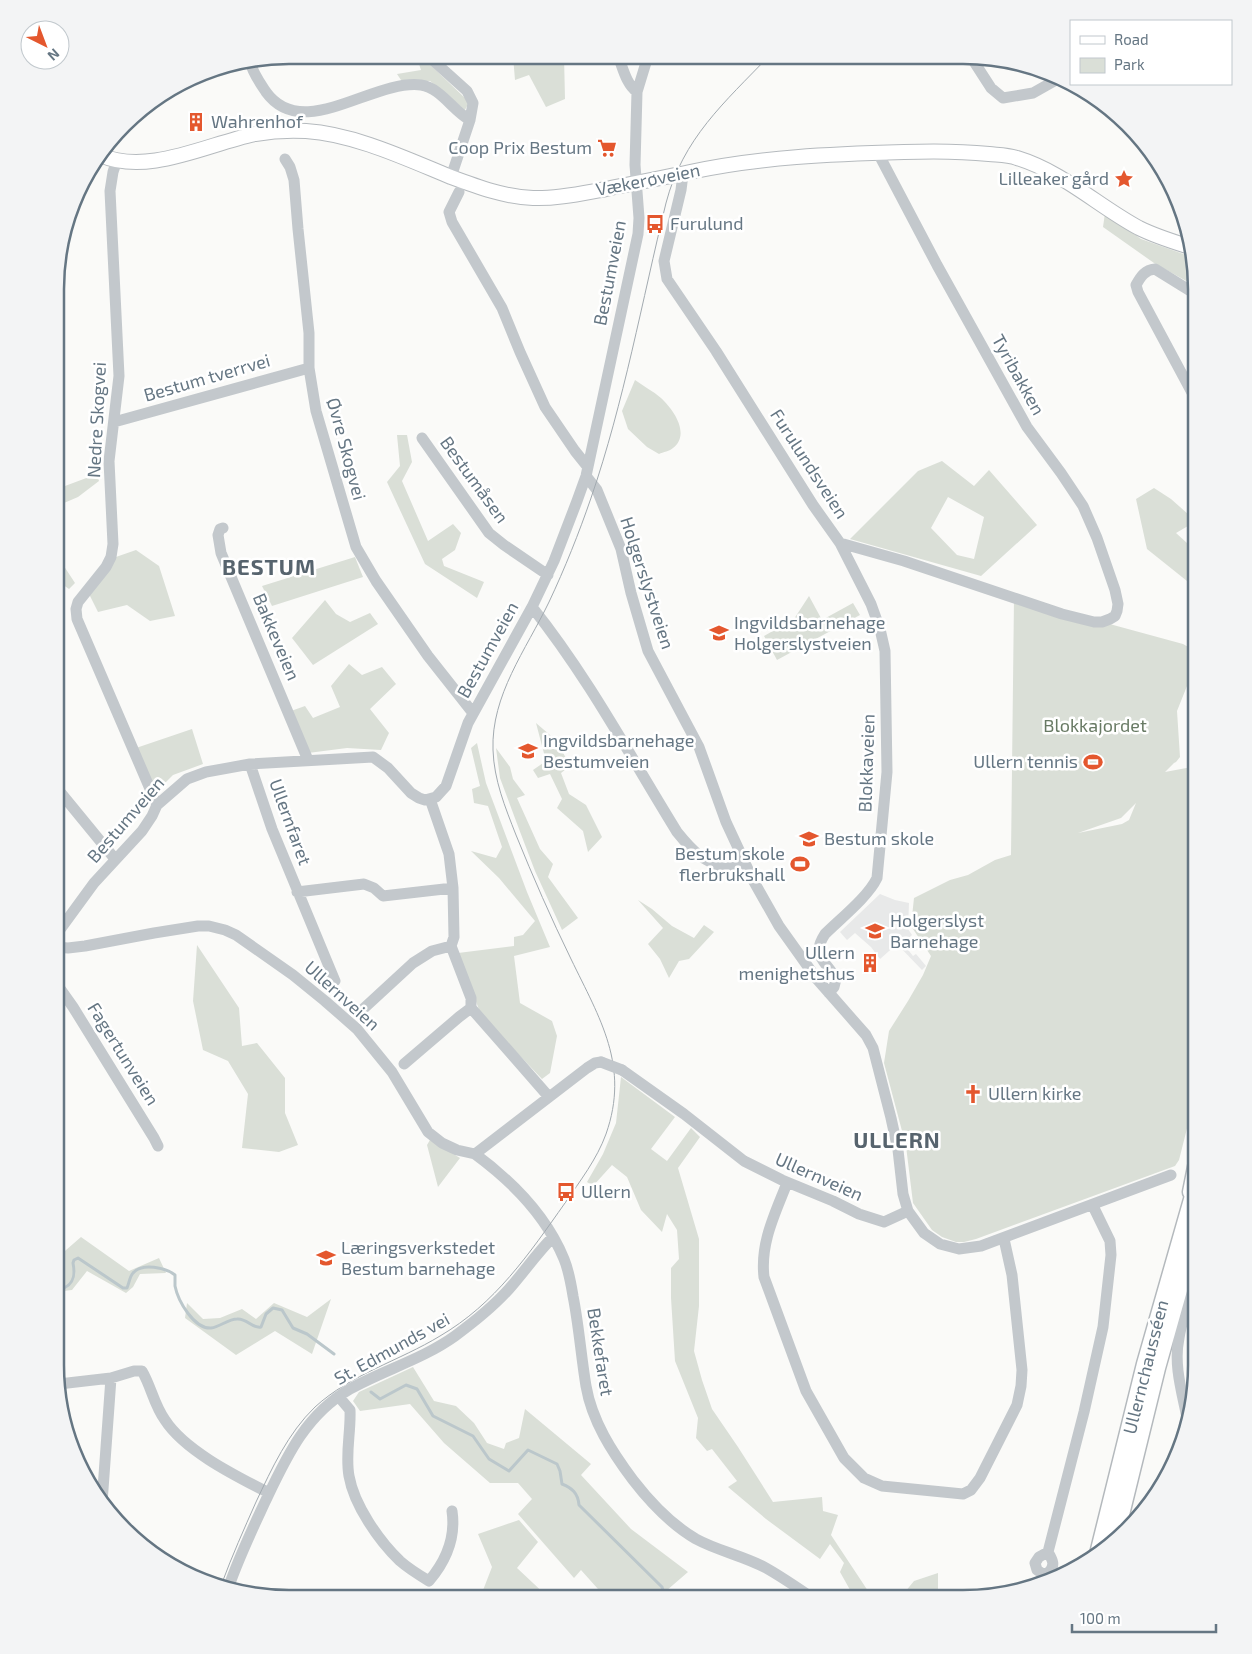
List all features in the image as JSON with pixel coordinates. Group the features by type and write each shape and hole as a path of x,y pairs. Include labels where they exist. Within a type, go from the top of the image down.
{"highway":[{"path":"1187,1211 1188,1206"},
{"name":"Ullernchausséen","path":"1101,1544 1145,1364 1188,1208"},
{"name":"Ullernchausséen","path":"1118,1528 1157,1368 1188,1255"}],"main road":[{"name":"Vækerøveien","path":"107,157 117,160 142,161 161,159 255,134 303,131 332,135 364,144 496,192 535,198 572,195 684,174 797,156 932,151 971,152 1017,158 1061,177 1138,228 1184,245"}],"street":[{"path":"437,64 467,91 473,107 452,177"},
{"path":"621,64 633,89 637,92"},
{"name":"Bestumveien","path":"64,924 94,883 142,831 157,805 187,779 206,772 250,764 373,757 388,768 411,793 419,798 430,799 440,794 446,786 462,735 548,575 569,525 587,471 636,248 639,218 635,165 637,92 646,64"},
{"path":"976,64 991,88 1003,98 1033,93 1052,82"},
{"path":"252,67 269,96 283,107 298,112 318,111 398,86 422,85 435,91 458,113 470,120"},
{"name":"Tyribakken","path":"878,153 937,265 1027,427 1083,506 1097,538 1115,590 1118,604 1115,616"},
{"name":"Øvre Skogvei","path":"284,159 290,167 294,180 308,333 309,368 316,411 356,547 376,582 423,649 473,713"},
{"name":"Nedre Skogvei","path":"117,160 110,191 119,376 109,461 113,544 111,557 106,567 78,602 76,609 77,619 157,805"},
{"name":"Furulundsveien","path":"684,174 664,261 667,278 716,351 812,505 840,543 904,561 1062,614 1094,622 1102,622 1115,616"},
{"name":"Holgerslystveien","path":"459,192 449,212 452,222 502,308 544,406 587,471 597,490 621,549 630,593 648,651 699,747 726,822 744,862 779,926 829,993 866,1036 873,1048 892,1118 903,1194 908,1212"},
{"path":"1188,289 1155,269 1149,270 1140,276 1136,285 1188,385"},
{"name":"Bestum tverrvei","path":"114,422 309,368"},
{"name":"Bestumåsen","path":"422,438 489,533 548,575"},
{"name":"Bakkeveien","path":"224,528 220,529 218,535 221,553 308,760"},
{"name":"Blokkaveien","path":"829,993 836,979 820,958 818,949 824,934 874,885 877,878 888,772 886,673 882,638 871,604 840,543"},
{"path":"532,607 573,661 684,841 700,858 726,869 744,862"},
{"name":"Ullernfaret","path":"250,764 272,829 335,981"},
{"path":"64,797 116,859"},
{"path":"430,799 449,854 454,888 454,937 451,946 471,998 472,1008 549,1097"},
{"name":"Ullernfaret","path":"297,892 364,884 374,888 383,896 454,888"},
{"name":"Ullernveien","path":"64,948 85,946 198,926 209,926 236,935 293,975 357,1029 392,1072 428,1132 457,1150 475,1154 587,1068 601,1062 622,1070 684,1114 744,1161 787,1183 833,1201 859,1214 884,1222 908,1212"},
{"name":"Ullernveien","path":"362,1010 413,963 432,951 451,946"},
{"name":"Fagertunveien","path":"64,994 158,1146"},
{"path":"404,1064 458,1017 472,1008"},
{"name":"Bekkefaret","path":"475,1154 513,1184 529,1202 553,1237 564,1260 571,1282 580,1328 586,1387 594,1415 605,1438 633,1481 668,1519 684,1531 707,1544 765,1568 800,1590"},
{"path":"908,1212 924,1233 940,1244 959,1249 981,1246 1093,1206 1171,1175"},
{"path":"787,1183 768,1233 763,1265 764,1277 806,1391 844,1458 864,1478 882,1486 963,1494 971,1490 980,1478 1016,1405 1021,1386 1022,1370 1012,1275 1004,1239"},
{"path":"1048,1552 1084,1412 1103,1327 1110,1246 1108,1236 1093,1206"},
{"name":"St. Edmunds vei","path":"231,1583 269,1493 286,1458 306,1427 339,1397 365,1381 427,1353 471,1324 509,1290 541,1249 553,1237"},
{"path":"1184,1406 1178,1374 1177,1352 1178,1338 1188,1305"},
{"path":"64,1383 111,1378 142,1370 157,1407 171,1429 181,1440 269,1493"},
{"path":"103,1491 111,1378"},
{"path":"339,1397 350,1410 349,1475 357,1499 374,1530 399,1560 429,1581 437,1571 451,1539 454,1525 452,1511"}],"shaded area":[{"name":"Holgerslyst Barnehage","path":"880,894 909,903 908,929 912,935 905,941 907,944 905,946 913,956 916,954 926,966 922,970 897,944 880,959 871,947 855,933 847,940 840,932"}],"green space":[{"path":"419,64 429,64 465,98 468,104 465,110 430,81 403,83 397,74 421,70"},
{"path":"514,64 564,64 565,99 546,107 529,75 515,80"},
{"path":"1105,213 1141,239 1185,255 1188,282 1154,263 1103,227"},
{"path":"635,380 661,398 675,415 680,429 680,436 678,442 670,450 659,454 647,447 628,429 622,411"},
{"path":"397,435 407,435 412,462 402,481 428,541 453,524 461,533 455,550 442,559 444,566 484,582 477,598 425,564 387,482 400,466"},
{"path":"942,461 974,486 989,470 1037,525 981,576 850,539 918,471","holes":["948,497 984,517 974,559 957,555 931,528"]},
{"path":"97,474 99,481 78,497 64,503 64,486"},
{"path":"1154,488 1171,499 1188,514 1188,526 1176,533 1188,543 1188,582 1147,549 1136,499"},
{"path":"136,550 159,566 175,616 150,621 127,605 98,612 88,592 113,558"},
{"path":"355,557 363,577 272,606 262,586"},
{"path":"64,566 75,583 69,589 64,586"},
{"path":"809,596 822,620 853,603 860,615 777,660 764,636 794,619"},
{"name":"Blokkajordet","path":"1014,598 1188,647 1188,684 1177,711 1180,757 1165,772 1188,768 1188,1124 1179,1160 1175,1166 976,1239 956,1242 942,1237 932,1230 913,1203 906,1146 884,1063 889,1031 923,975 931,956 911,926 914,898 950,880 968,875 995,860 1011,855","holes":["1136,803 1129,820 1122,824 1078,833 1121,818"]},
{"path":"325,600 336,614 350,622 370,613 378,624 313,665 292,638"},
{"path":"349,664 362,675 382,667 396,684 370,709 389,733 381,750 347,748 308,753 291,711 305,706 313,718 340,707 331,686"},
{"path":"536,723 557,741 570,766 561,773 569,794 586,805 602,837 588,852 583,831 557,808 562,799 550,774 538,778 533,770 546,761"},
{"path":"192,729 203,764 173,775 155,793 136,748"},
{"path":"477,743 486,783 550,947 514,956 520,1003 552,1021 557,1036 550,1073 542,1079 481,1015 458,953 514,946 514,937 523,935 535,921 499,878 471,851 496,858 502,847 488,806 474,803 472,789 480,786 471,748"},
{"path":"496,748 510,767 513,779 525,795 517,798 540,849 553,864 548,877 578,918 562,930 535,871 500,778"},
{"path":"638,900 672,926 694,938 704,925 714,932 689,959 679,961 669,978 660,959 648,944 663,928"},
{"path":"197,945 239,1008 242,1046 257,1043 285,1078 285,1113 298,1145 279,1152 242,1148 248,1094 228,1061 203,1050 193,1001"},
{"path":"621,1077 675,1117 651,1149 667,1161 691,1128 700,1137 678,1168 699,1239 699,1306 694,1351 712,1409 773,1502 822,1497 823,1511 838,1515 831,1535 867,1590 850,1590 840,1572 844,1563 830,1544 820,1559 766,1519 728,1487 737,1481 712,1449 707,1451 696,1438 698,1418 675,1361 671,1268 679,1259 677,1230 667,1214 662,1232 641,1210 627,1177 612,1165 593,1186 587,1182 603,1154 616,1123"},
{"path":"430,1140 460,1158 438,1187 427,1145"},
{"path":"81,1237 129,1271 159,1258 166,1273 140,1274 133,1287 126,1293 87,1271 72,1290 64,1291 64,1252"},
{"path":"331,1299 312,1354 275,1331 236,1355 185,1318 187,1303 203,1319 220,1318 242,1309 256,1319 274,1303 307,1317"},
{"path":"413,1367 434,1401 456,1406 474,1423 487,1443 504,1449 506,1443 519,1438 525,1409 591,1464 581,1475 631,1529 688,1572 667,1590 599,1590 581,1570 574,1578 518,1514 532,1499 518,1483 490,1483 444,1443 410,1404 360,1411 353,1401 359,1392"},
{"path":"519,1520 538,1542 517,1568 540,1590 483,1590 492,1567 478,1534"},
{"path":"938,1573 938,1590 907,1590 914,1581"}],"waterway":[{"path":"64,1288 72,1281 74,1274 73,1263 78,1258 123,1288 127,1288 131,1276 137,1270 148,1267 160,1268 175,1275 175,1286 183,1306 193,1319 205,1327 211,1328 237,1319 261,1327 266,1314 273,1308 282,1310 293,1328 307,1334 334,1354"},
{"path":"371,1392 380,1399 406,1385 417,1389 433,1416 473,1436 489,1459 509,1471 528,1450 557,1464 562,1484 574,1492 579,1505 662,1587 663,1590"}],"tram line":[{"path":"223,1581 268,1476 281,1452 305,1417 315,1407 344,1386 440,1336 478,1309 510,1277 538,1241 593,1161 606,1134 613,1109 615,1086 608,1044 592,1002 542,897 508,814 495,772 494,730 504,692 555,589 572,550 603,462 623,388 673,180 694,140 721,106 761,64"}],"place":[{"name":"Wahrenhof","path":"196,122"},
{"name":"Coop Prix Bestum","path":"607,148"},
{"name":"Lilleaker gård","path":"1124,179"},
{"name":"Furulund","path":"655,224"},
{"name":"Ingvildsbarnehage Holgerslystveien","path":"719,633"},
{"name":"Ingvildsbarnehage Bestumveien","path":"528,751"},
{"name":"Ullern tennis","path":"1093,762"},
{"name":"Bestum skole","path":"809,839"},
{"name":"Bestum skole flerbrukshall","path":"800,864"},
{"name":"Holgerslyst Barnehage","path":"875,931"},
{"name":"Ullern menighetshus","path":"870,963"},
{"name":"Ullern kirke","path":"973,1094"},
{"name":"Ullern","path":"566,1192"},
{"name":"Læringsverkstedet Bestum barnehage","path":"326,1258"}],"district":[{"name":"BESTUM","path":"269,567"},
{"name":"ULLERN","path":"897,1140"}]}
